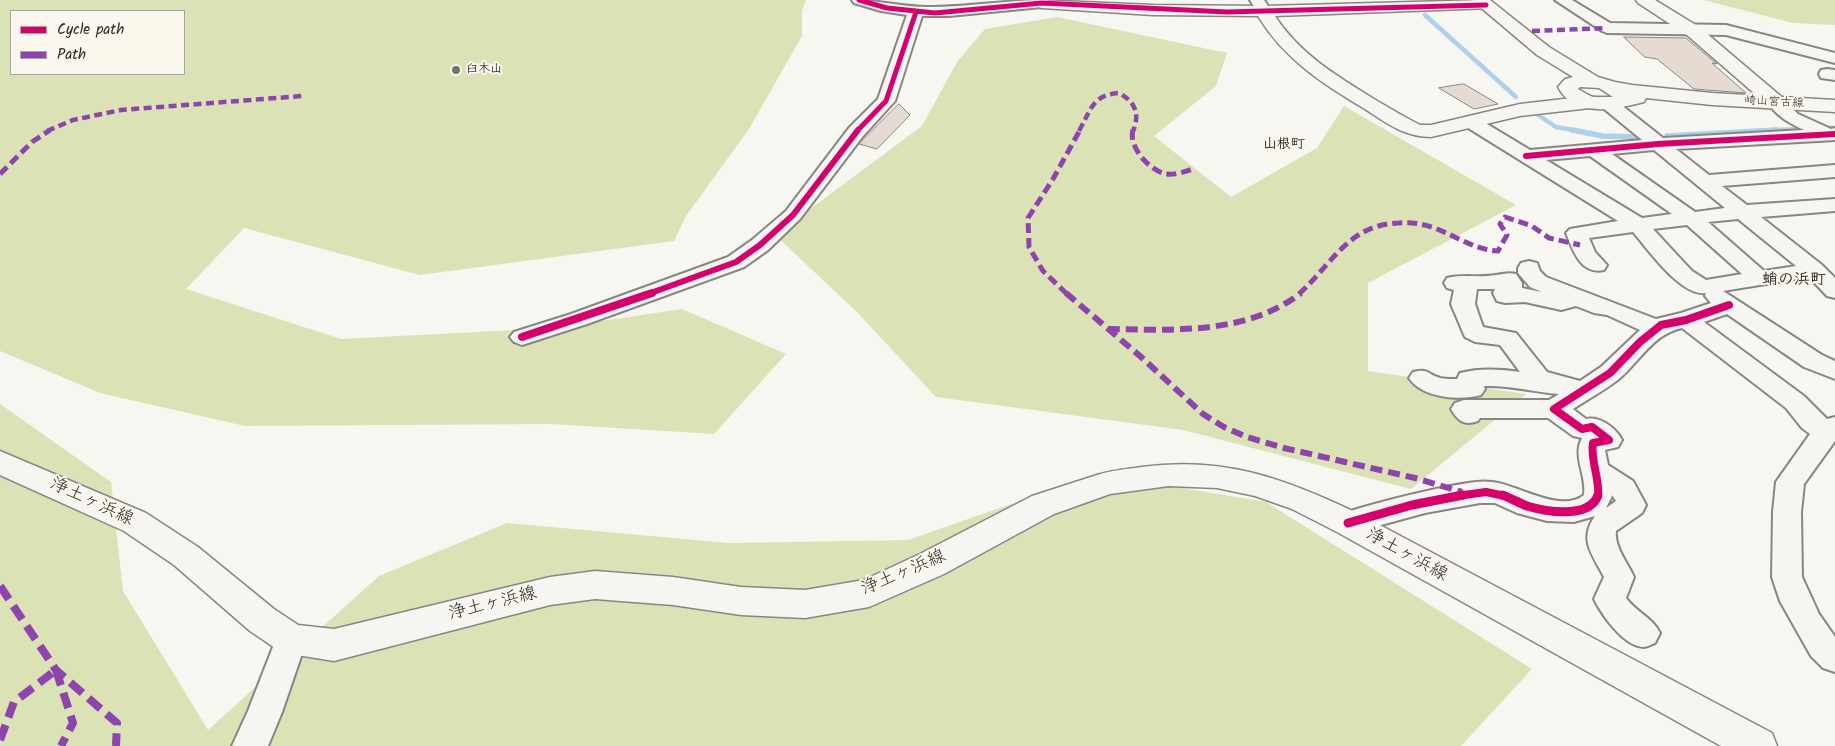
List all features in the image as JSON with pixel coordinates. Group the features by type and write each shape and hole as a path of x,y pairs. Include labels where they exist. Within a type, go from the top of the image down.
{"main road":[{"path":"1644,0 1693,31 1777,103"},
{"path":"1042,3 1095,7 1483,3"},
{"name":"崎山宮古線","path":"1483,3 1543,51 1592,81 1608,98"},
{"path":"1260,6 1278,36 1319,72 1411,129 1425,132 1520,110 1608,98"},
{"name":"崎山宮古線","path":"1543,51 1569,79 1570,87"},
{"name":"崎山宮古線","path":"1570,87 1592,81"},
{"path":"1520,110 1570,87"},
{"name":"崎山宮古線","path":"1570,87 1608,98 1712,99 1835,106"},
{"name":"浄土ヶ浜線","path":"0,462 135,522 186,556 262,620 291,639 334,645 550,591 595,585 673,591 741,601 805,604 869,593 932,564 1043,506 1108,483 1169,474 1217,477 1259,485 1303,501 1348,523 1758,746"}],"street":[{"path":"859,0 887,8 935,13 1042,3"},
{"path":"1562,0 1607,28 1693,31 1726,30 1835,58"},
{"path":"522,337 579,319 736,262 760,245 793,215 856,132 886,101 916,12"},
{"path":"1608,98 1658,144 1814,270 1835,291"},
{"path":"1777,103 1792,118 1833,136"},
{"path":"1471,122 1638,225 1684,276 1814,361 1835,371"},
{"path":"1526,156 1658,144 1833,136"},
{"path":"1594,150 1691,218 1759,278"},
{"path":"1705,181 1835,171"},
{"path":"1596,265 1585,254 1577,232 1741,212 1835,205"},
{"path":"1529,268 1529,272 1538,282 1602,308 1610,308 1657,328"},
{"path":"1702,287 1814,270"},
{"path":"1348,523 1413,504 1482,492 1496,493 1532,507 1558,511 1574,511 1587,508 1595,502 1599,494 1599,482 1591,450 1593,443 1609,440 1592,427 1582,429 1538,378 1508,338 1473,332 1463,304 1461,282 1501,282 1508,279 1511,287 1504,293 1505,296 1525,295 1561,303 1576,298"},
{"path":"1469,415 1464,409 1554,397 1583,390 1610,373 1661,325 1686,320 1729,305"},
{"path":"1686,320 1796,402 1811,421 1831,430 1822,438 1790,482 1787,512 1787,577 1796,601 1808,624 1822,646 1835,658"},
{"path":"1422,378 1424,382 1432,385 1472,389 1469,379 1525,381 1552,386 1554,397"},
{"path":"1595,471 1622,486 1629,495 1632,505 1605,524 1600,534 1603,546 1619,577 1610,599 1614,609 1623,619 1644,633"},
{"path":"250,746 265,712 291,639"}],"green space":[{"path":"0,0 806,0 802,11 802,36 749,129 686,216 674,241 420,275 244,228 186,289 341,339 554,328 682,309 786,354 714,434 551,424 245,426 100,393 0,351"},
{"path":"1703,0 1835,0 1835,25 1793,23"},
{"path":"1057,17 1227,53 1216,86 1154,136 1231,197 1317,148 1344,106 1516,205 1368,283 1368,371 1526,394 1411,489 1183,430 936,397 857,312 775,235 922,126 957,62 985,29"},
{"path":"0,404 111,482 123,591 208,730 379,576 507,523 728,543 908,540 1097,474 1266,502 1532,669 1461,746 0,746"}],"building":[{"path":"1624,37 1686,38 1717,64 1712,63 1746,93 1694,89 1657,59 1645,57"},
{"path":"1464,84 1498,104 1474,109 1439,88"},
{"path":"899,104 910,115 877,149 859,144"}],"waterway":[{"path":"1425,15 1516,97"},
{"path":"1538,115 1556,127 1579,131"},
{"path":"1826,128 1835,128"},
{"path":"1754,131 1799,129"},
{"path":"1572,130 1603,136 1638,137"},
{"path":"1667,136 1777,130"}],"marked path":[{"path":"1532,31 1607,28"},
{"path":"1193,169 1171,174 1153,168 1139,152 1133,141 1132,135 1137,119 1134,105 1119,93 1108,94 1098,98 1053,179 1028,218 1029,247 1043,271 1051,280 1140,356 1203,414 1224,427 1247,437 1284,448 1415,478 1462,492"},
{"path":"0,174 38,137 73,120 121,110 302,96"},
{"path":"1108,329 1156,330 1207,327 1257,317 1279,307 1299,294 1318,276 1344,245 1365,230 1378,225 1393,223 1424,225 1438,229 1474,247 1498,251 1507,235 1500,224 1505,217 1532,226 1549,238 1580,245"},
{"path":"0,586 56,670 117,723 116,746"},
{"path":"56,670 73,723 61,746"},
{"path":"0,740 14,702 56,670"}],"cycle path":[{"path":"859,0 887,8 935,13 1042,3 1227,12 1486,5"},
{"path":"522,337 579,319 736,262 760,245 793,215 856,132 886,101 916,12"},
{"path":"1526,156 1658,144 1835,134"},
{"path":"1348,523 1425,502 1480,492 1497,493 1539,509 1574,511 1590,506 1595,502 1599,490 1592,458 1593,443 1609,440 1592,427 1582,429 1554,409 1610,373 1640,342 1661,325 1686,320 1729,305"}],"place":[{"name":"臼木山","path":"456,70"}],"district":[{"name":"山根町","path":"1284,146"},
{"name":"蛸の浜町","path":"1794,281"}]}
